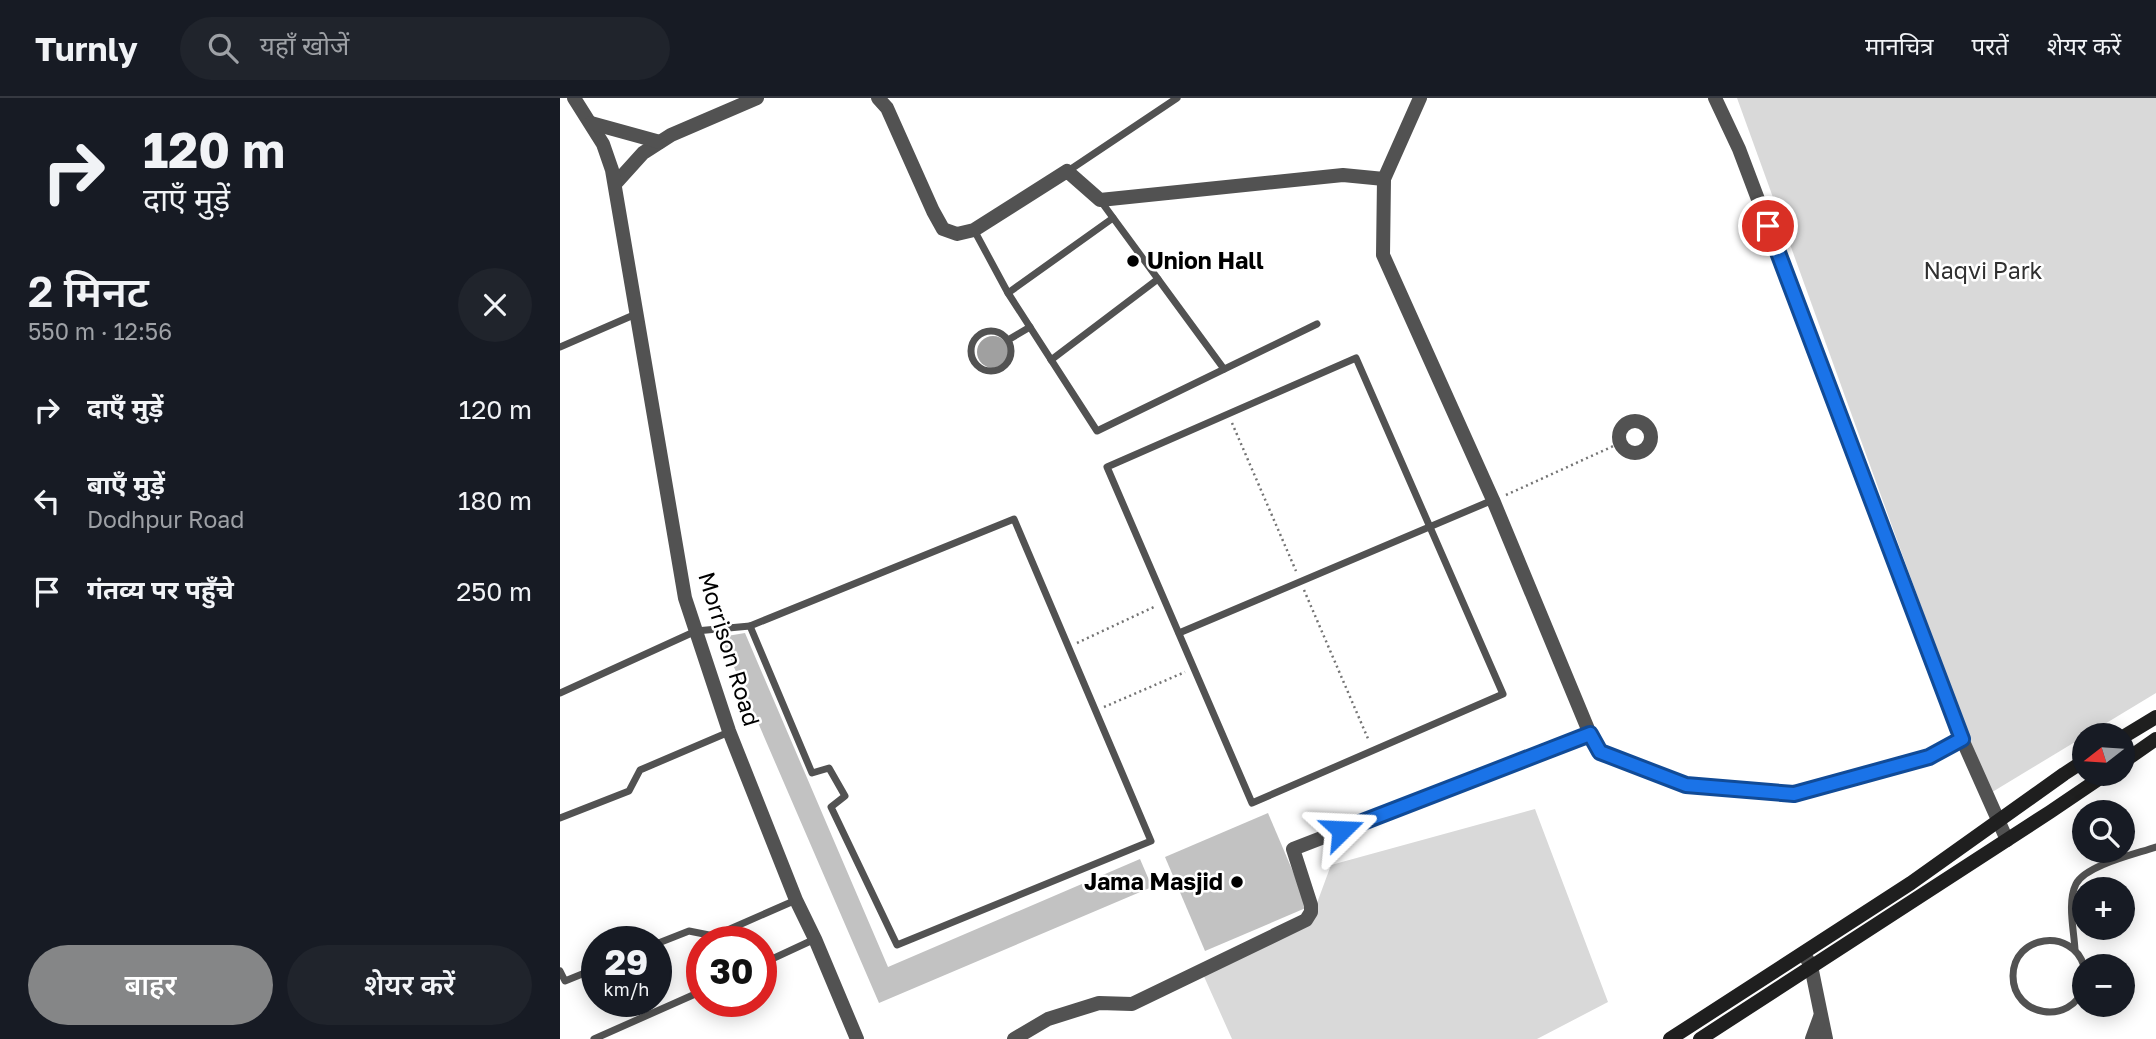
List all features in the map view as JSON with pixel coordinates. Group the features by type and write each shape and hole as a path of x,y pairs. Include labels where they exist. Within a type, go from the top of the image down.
{"main road":[{"path":"2135,730 2156,717"},
{"path":"2135,754 2156,739"},
{"path":"1700,1039 1911,883 2072,769"},
{"path":"1670,1039 2007,840 2088,786"}],"street":[{"name":"Morrison Road","path":"574,98 603,144 613,177 685,598 730,731 796,900 816,939 857,1039"},
{"path":"613,177 671,135 757,98"},
{"path":"878,98 887,108 943,229 957,234 974,230 1067,171 1100,200 1343,175 1384,179"},
{"path":"1715,98 1739,149 1962,739 2007,840"},
{"path":"1416,99 1384,179 1383,255 1493,500 1590,734 1600,752 1686,785 1794,794 1929,757 1962,739"},
{"path":"591,123 660,142"},
{"path":"1014,1039 1048,1019 1099,1003 1132,1004 1306,920 1311,912 1311,905 1293,849 1590,734"},
{"path":"1808,959 1826,1039"},
{"path":"1812,1039 1821,1016"}],"lane":[{"path":"1067,171 1177,98"},
{"path":"1100,200 1224,369"},
{"path":"1008,293 1113,218"},
{"path":"974,230 1008,293 1097,430 1317,324"},
{"path":"1051,360 1158,278"},
{"path":"560,347 637,314"},
{"path":"1008,340 1030,327"},
{"path":"996,331 1008,340 1011,355 1002,368 987,370 975,361 972,346 981,334 996,331"},
{"path":"1356,358 1430,527 1503,694 1252,803 1107,467 1356,358"},
{"path":"1179,633 1493,500"},
{"path":"560,693 696,631 750,626 1014,519 1151,841 897,945 831,807 845,796 829,768 813,773 750,626"},
{"path":"560,818 629,791 640,770 730,731"},
{"path":"2078,954 2072,904 2076,884 2085,873 2156,847"},
{"path":"672,938 689,931 714,936 796,900"},
{"path":"777,957 816,939"},
{"path":"2072,1005 2064,1010 2050,1013 2036,1010 2024,1002 2016,990 2013,976 2016,962 2024,951 2036,943 2050,940 2064,942 2076,950"},
{"path":"560,971 565,981 581,974"},
{"path":"594,1039 686,997"}],"path":[{"path":"1493,500 1620,443"},
{"path":"1068,647 1166,601"},
{"path":"1096,711 1194,668"}],"green space":[{"name":"Naqvi Park","path":"1737,98 2156,98 2156,693 2106,723 2072,723 2072,744 1989,794"},
{"path":"1535,809 1608,1002 1537,1039 1232,1039 1202,972 1310,922 1331,865"}],"shaded area":[{"path":"993,336 1004,341 1009,352 1004,363 993,368 982,363 977,352 982,341"}],"building":[{"path":"745,633 888,967 1140,859 1152,887 879,1003 721,637"},
{"name":"Jama Masjid","path":"1268,813 1308,907 1205,951 1165,857"}],"place":[{"name":"Union Hall","path":"1133,261"},
{"name":"Jama Masjid","path":"1237,882"}],"route":[{"path":"1342,830 1590,734 1600,752 1686,785 1794,794 1929,757 1962,739 1768,226"}]}
